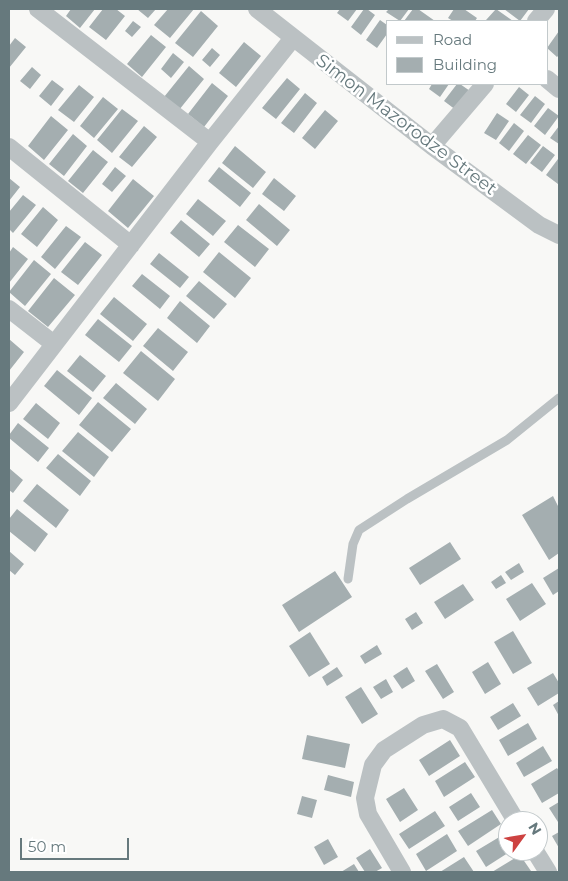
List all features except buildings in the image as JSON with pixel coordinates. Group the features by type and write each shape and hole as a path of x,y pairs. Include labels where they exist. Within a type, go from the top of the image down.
{"street":[{"path":"38,9 210,142"},
{"name":"Simon Mazorodze Street","path":"256,9 432,146 539,225 559,235"},
{"path":"537,20 546,9"},
{"path":"9,403 210,142 293,38"},
{"path":"548,81 559,89"},
{"path":"432,146 484,85"},
{"path":"9,147 131,244"},
{"path":"9,309 54,344"},
{"path":"402,872 368,814 365,798 373,765 384,750 423,725 443,719 460,728 510,811"},
{"path":"541,861 548,872"}],"lane":[{"path":"348,579 353,544 359,530 507,440 559,398"}]}
